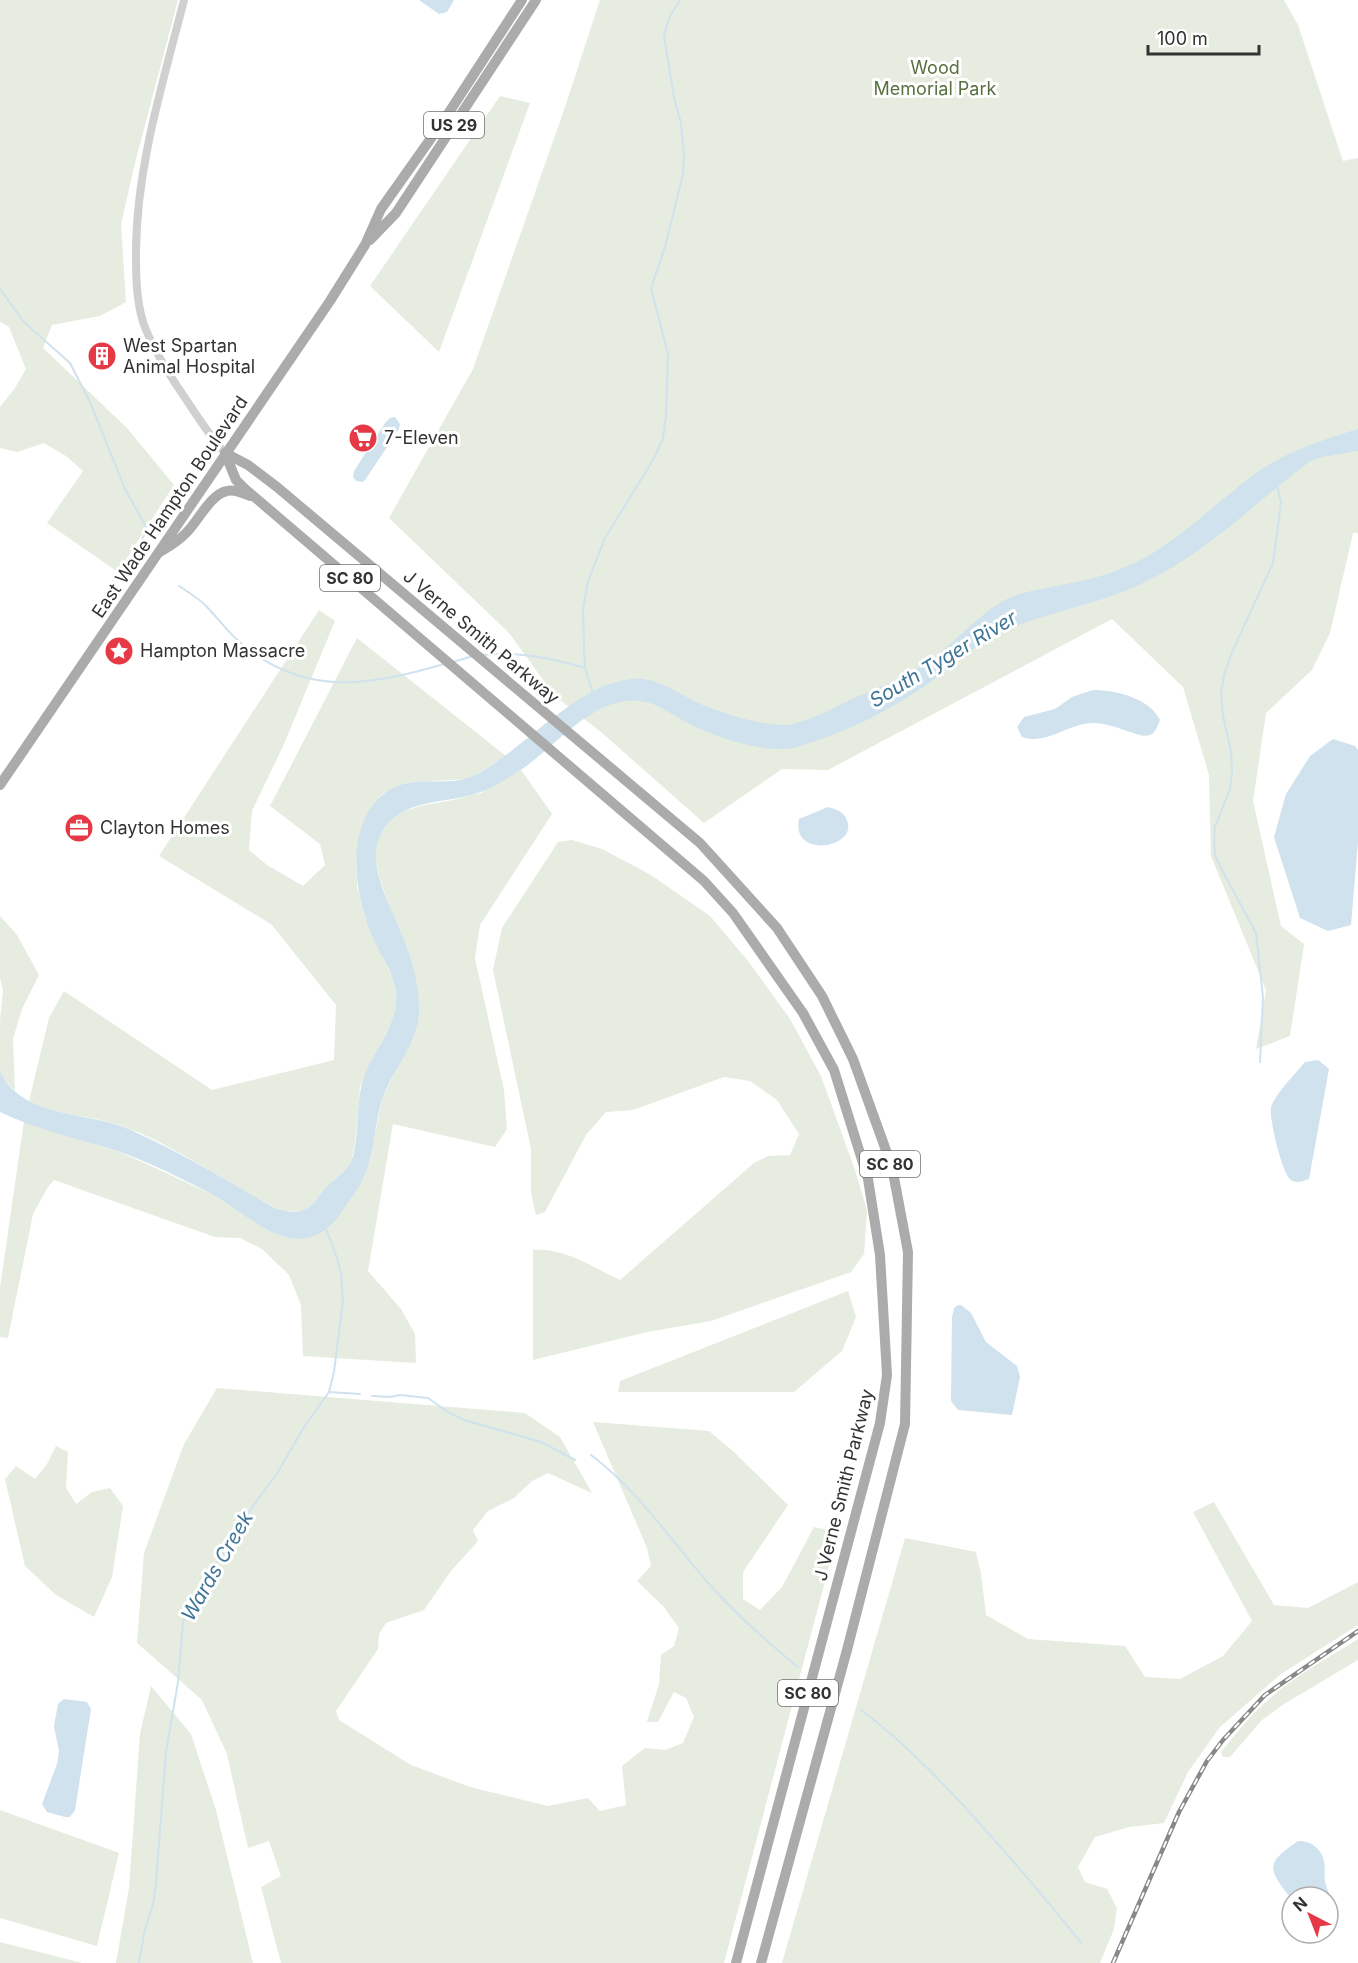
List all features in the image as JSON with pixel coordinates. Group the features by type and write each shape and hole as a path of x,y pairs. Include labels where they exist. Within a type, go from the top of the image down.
{"main road":[{"name":"East Wade Hampton Boulevard","path":"0,785 330,301 365,245 381,209 446,117 522,0"},
{"name":"East Wade Hampton Boulevard","path":"365,245 396,213 536,0"},
{"name":"J Verne Smith Parkway","path":"225,453 236,480 711,889 733,913 803,1013 834,1070 868,1179 880,1255 887,1375 880,1423 736,1963"},
{"name":"J Verne Smith Parkway","path":"225,453 248,465 278,487 700,843 777,928 822,996 853,1059 892,1167 908,1252 904,1424 847,1650 761,1963"},
{"path":"157,553 176,543 188,532 213,499 220,494 234,491 254,496"}],"street":[{"path":"184,0 153,121 140,183 136,239 138,294 143,322 161,360 208,434 225,453"}],"green space":[{"path":"0,0 178,0 121,224 126,302 100,316 52,325 43,348 127,428 174,485 118,572 47,523 83,471 66,456 44,443 17,452 0,448 0,407 26,369 9,327 0,322"},
{"name":"Wood Memorial Park","path":"600,0 1284,0 1298,25 1343,161 1358,158 1358,533 1353,533 1330,633 1312,670 1266,713 1253,801 1281,926 1304,944 1290,1036 1256,1049 1266,990 1211,856 1209,775 1183,687 1112,619 828,770 782,769 704,823 601,732 555,696 509,633 389,518 473,369"},
{"path":"500,96 530,103 439,352 370,286"},
{"path":"319,610 335,621 284,744 252,811 249,850 267,865 303,886 325,865 320,844 270,806 357,638 506,756 469,779 414,782 395,787 382,794 370,809 356,860 357,886 364,915 394,982 397,1003 392,1023 360,1087 355,1144 350,1165 304,1211 285,1212 143,1135 111,1122 51,1110 29,1101 49,1018 64,991 212,1090 334,1060 336,1005 271,924 159,856"},
{"path":"521,770 552,814 480,925 475,958 504,1090 507,1129 495,1147 393,1124 368,1271 401,1309 415,1334 416,1363 303,1356 301,1305 289,1275 262,1249 240,1238 215,1237 54,1180 33,1214 8,1338 0,1337 0,1288 24,1121 119,1152 147,1164 215,1196 263,1226 287,1237 341,1213 362,1181 370,1160 382,1099 396,1070 419,1003 413,967 379,876 375,857 376,843 390,821 402,812 481,793"},
{"path":"572,840 602,849 651,875 710,916 748,961 790,1019 821,1076 855,1170 867,1210 864,1254 851,1272 711,1321 647,1332 533,1360 533,1250 567,1255 620,1280 754,1163 768,1156 790,1155 799,1134 777,1100 750,1081 724,1077 633,1110 606,1112 586,1135 545,1212 536,1215 531,1193 531,1149 493,970 502,928 558,842"},
{"path":"0,916 17,935 39,975 22,1009 13,1039 15,1091 0,1071 0,1021 3,990 0,978"},
{"path":"848,1291 856,1317 842,1351 794,1392 618,1392 620,1381"},
{"path":"217,1388 525,1413 560,1437 592,1493 548,1473 532,1481 514,1498 488,1511 473,1530 478,1541 451,1571 424,1610 386,1623 379,1634 378,1649 336,1711 339,1720 411,1765 470,1787 548,1806 588,1798 600,1811 626,1805 622,1766 645,1748 665,1750 683,1743 694,1717 686,1698 674,1692 658,1722 647,1722 659,1684 661,1655 674,1646 679,1628 663,1606 637,1581 651,1566 647,1548 593,1422 709,1431 788,1505 743,1572 743,1599 760,1610 782,1587 814,1527 838,1532 724,1963 281,1963 261,1887 281,1876 269,1841 248,1848 227,1754 202,1700 137,1643 144,1553 184,1444"},
{"path":"56,1446 68,1452 66,1488 76,1504 92,1492 110,1488 123,1506 112,1577 94,1617 56,1595 25,1566 5,1479 16,1466 35,1479 47,1464"},
{"path":"1214,1502 1274,1605 1308,1608 1358,1582 1358,1625 1281,1674 1220,1727 1188,1772 1164,1823 1129,1827 1095,1837 1078,1867 1085,1882 1107,1889 1117,1908 1114,1929 1100,1963 782,1963 905,1538 976,1552 986,1615 1028,1639 1125,1646 1145,1677 1180,1679 1223,1656 1252,1621 1193,1512"},
{"path":"1358,1639 1358,1660 1284,1704 1262,1720 1230,1757 1223,1757 1221,1752 1266,1701 1304,1672"},
{"path":"151,1686 191,1734 216,1810 253,1963 116,1963 129,1888 140,1734"},
{"path":"0,1810 119,1853 97,1946 0,1918"},
{"path":"0,1942 82,1963 0,1963"}],"water":[{"path":"419,0 454,0 447,12 439,14"},
{"path":"395,417 400,424 399,429 365,480 356,481 353,477 354,471 385,423"},
{"name":"South Tyger River","path":"1358,429 1358,451 1322,457 1309,462 1209,542 1167,570 1126,591 1027,622 989,639 908,697 877,715 830,736 785,749 757,747 714,735 647,702 622,701 606,706 590,715 530,763 491,788 465,797 413,807 395,817 383,830 377,844 376,859 383,890 414,970 419,998 418,1020 411,1043 382,1100 372,1151 362,1181 337,1218 329,1227 314,1236 301,1239 275,1233 215,1196 127,1154 56,1133 0,1112 0,1071 9,1086 22,1097 37,1104 125,1128 185,1157 275,1208 290,1212 306,1209 350,1164 355,1146 361,1087 372,1059 391,1024 396,1005 393,979 373,938 361,904 356,865 357,845 362,827 369,810 381,796 403,784 463,780 473,776 513,750 576,701 598,689 620,681 643,679 656,682 704,705 757,722 783,725 808,719 896,680 917,668 945,649 990,610 1014,596 1093,578 1135,563 1183,532 1268,465 1305,447"},
{"path":"1093,690 1121,694 1140,701 1155,712 1160,720 1157,727 1151,734 1144,736 1095,723 1076,726 1040,738 1022,737 1017,727 1024,717 1055,709 1072,697"},
{"path":"1333,739 1355,746 1358,750 1358,841 1351,925 1328,931 1300,918 1274,837 1286,794 1310,756"},
{"path":"828,807 843,814 848,824 847,833 833,844 822,846 804,840 799,831 799,819"},
{"path":"1318,1060 1329,1069 1309,1179 1296,1182 1287,1176 1280,1157 1271,1108 1281,1091 1305,1062"},
{"path":"958,1305 971,1313 986,1342 1017,1366 1020,1377 1012,1415 958,1410 951,1401 952,1317 954,1308"},
{"path":"64,1699 87,1702 91,1709 75,1810 70,1817 47,1812 42,1804 57,1764 59,1751 54,1726 58,1704"},
{"path":"1298,1841 1302,1841 1318,1849 1325,1864 1326,1885 1281,1885 1273,1868 1279,1856"}],"waterway":[{"path":"593,693 585,668 584,647 583,609 588,581 605,538 653,460 663,439 666,416 668,354 651,288 665,247 683,174 681,123 674,98 664,36 669,18 680,0"},
{"path":"0,289 24,322 70,363 90,402 125,489 147,529 135,554"},
{"path":"1260,1062 1263,997 1256,933 1215,855 1214,840 1215,827 1230,789 1232,770 1221,693 1233,650 1273,563 1281,503 1277,485"},
{"path":"179,586 202,602 243,645 267,662 291,673 316,680 366,681 444,664"},
{"path":"482,655 534,656 585,668"},
{"path":"453,662 473,656"},
{"name":"Wards Creek","path":"139,1963 156,1883 166,1752 178,1682 183,1622 205,1579 223,1554 237,1528 278,1472 304,1427 329,1392 334,1372 343,1301 341,1273 326,1229"},
{"path":"329,1392 360,1394"},
{"path":"372,1396 400,1395 428,1398 464,1420 541,1442 575,1460"},
{"path":"591,1455 639,1500 731,1607 798,1667"},
{"path":"861,1710 896,1738 944,1785 1013,1861 1081,1943"}],"railway":[{"path":"1113,1963 1179,1812 1207,1761 1223,1740 1265,1695 1358,1631"}],"place":[{"name":"West Spartan Animal Hospital","path":"102,356"},
{"name":"7-Eleven","path":"363,438"},
{"name":"Hampton Massacre","path":"119,651"},
{"name":"Clayton Homes","path":"79,828"}]}
